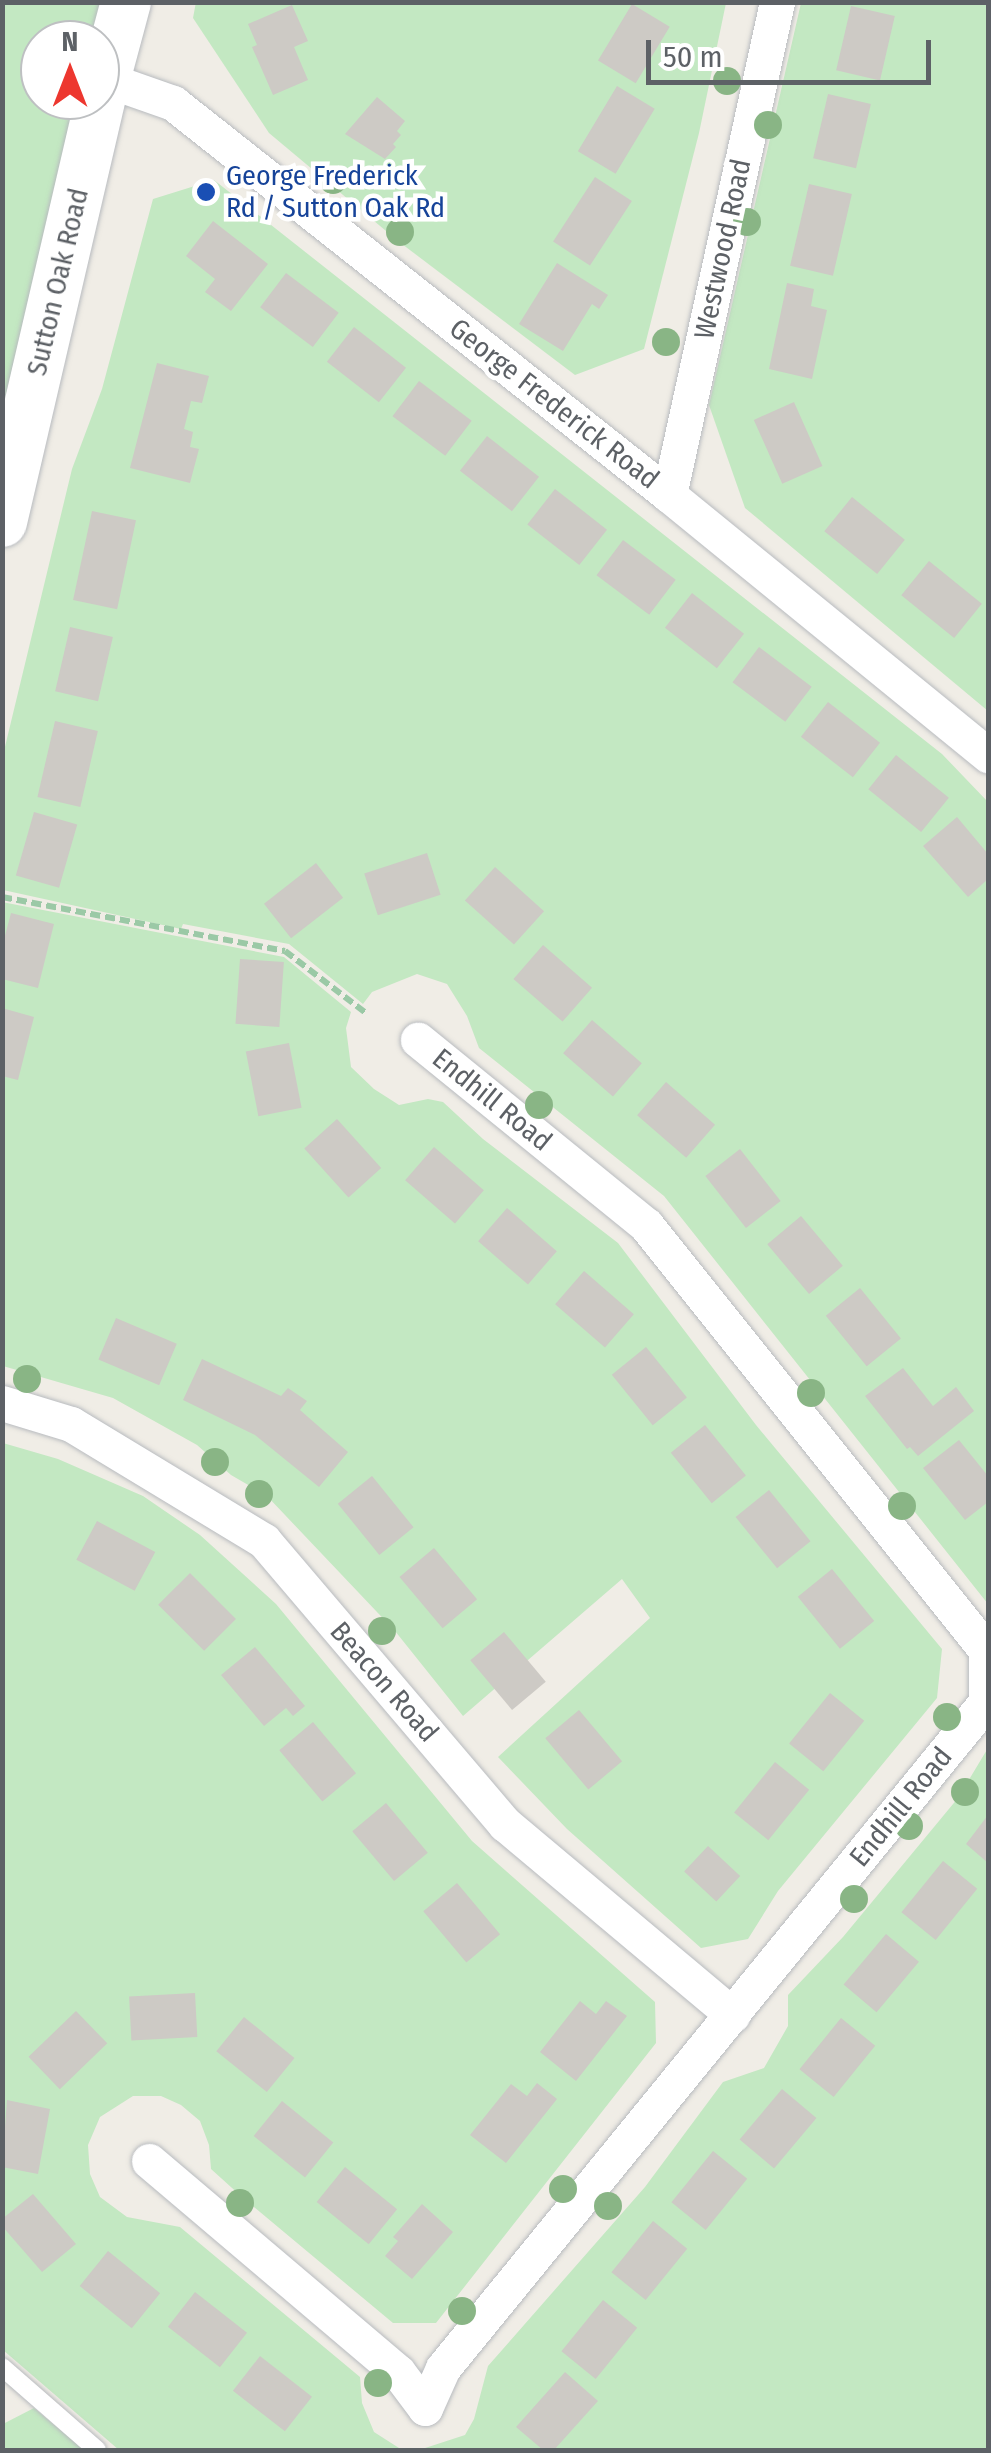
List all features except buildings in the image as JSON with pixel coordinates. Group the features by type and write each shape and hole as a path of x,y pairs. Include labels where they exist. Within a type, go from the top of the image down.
{"main road":[{"name":"Sutton Oak Road","path":"2,522 95,120"}],"street":[{"name":"Westwood Road","path":"669,495 776,2"},
{"name":"George Frederick Road","path":"120,95 173,103 669,495 988,755"},
{"name":"Endhill Road","path":"149,2161 398,2372 443,2368 986,1702 986,1650 646,1225 418,1040"},
{"name":"Beacon Road","path":"2,1403 72,1424 264,1541 505,1824 733,2015"}],"lane":[{"path":"2,2367 97,2450"}],"path":[{"path":"2,897 285,951 368,1014"}],"green space":[{"path":"196,2 726,3 699,133 644,349 575,375 398,241 269,133 193,18"},
{"path":"3,3 107,3 103,20 20,20 20,120 81,120 3,473"},
{"path":"801,3 988,3 988,711 745,508 709,405"},
{"path":"214,180 942,754 988,802 988,1604 664,1196 479,1048 467,1016 447,984 417,974 372,992 363,1004 289,944 183,924 181,929 3,890 3,755 72,469 102,389 153,199"},
{"path":"2,902 284,957 351,1012 346,1028 351,1067 374,1089 399,1105 428,1099 443,1102 483,1139 618,1243 756,1425 942,1649 937,1698 778,1891 748,1939 701,1948 567,1829 498,1757 650,1618 622,1579 463,1716 395,1631 267,1496 231,1475 197,1445 113,1398 3,1366"},
{"path":"3,1443 58,1459 143,1496 200,1535 276,1604 472,1841 655,2002 656,2043 436,2323 393,2323 242,2197 211,2169 209,2145 200,2121 181,2105 161,2096 133,2096 100,2117 88,2145 90,2174 100,2197 127,2217 180,2227 360,2377 362,2403 374,2432 399,2448 414,2450 119,2450 3,2350"},
{"path":"988,1748 988,2450 419,2450 465,2435 474,2419 488,2366 645,2187 723,2082 764,2068 788,2026 788,1995 843,1937 958,1798"},
{"path":"34,2408 84,2450 3,2450 3,2424"}],"place":[{"name":"George Frederick Rd / Sutton Oak Rd","path":"206,192"}]}
